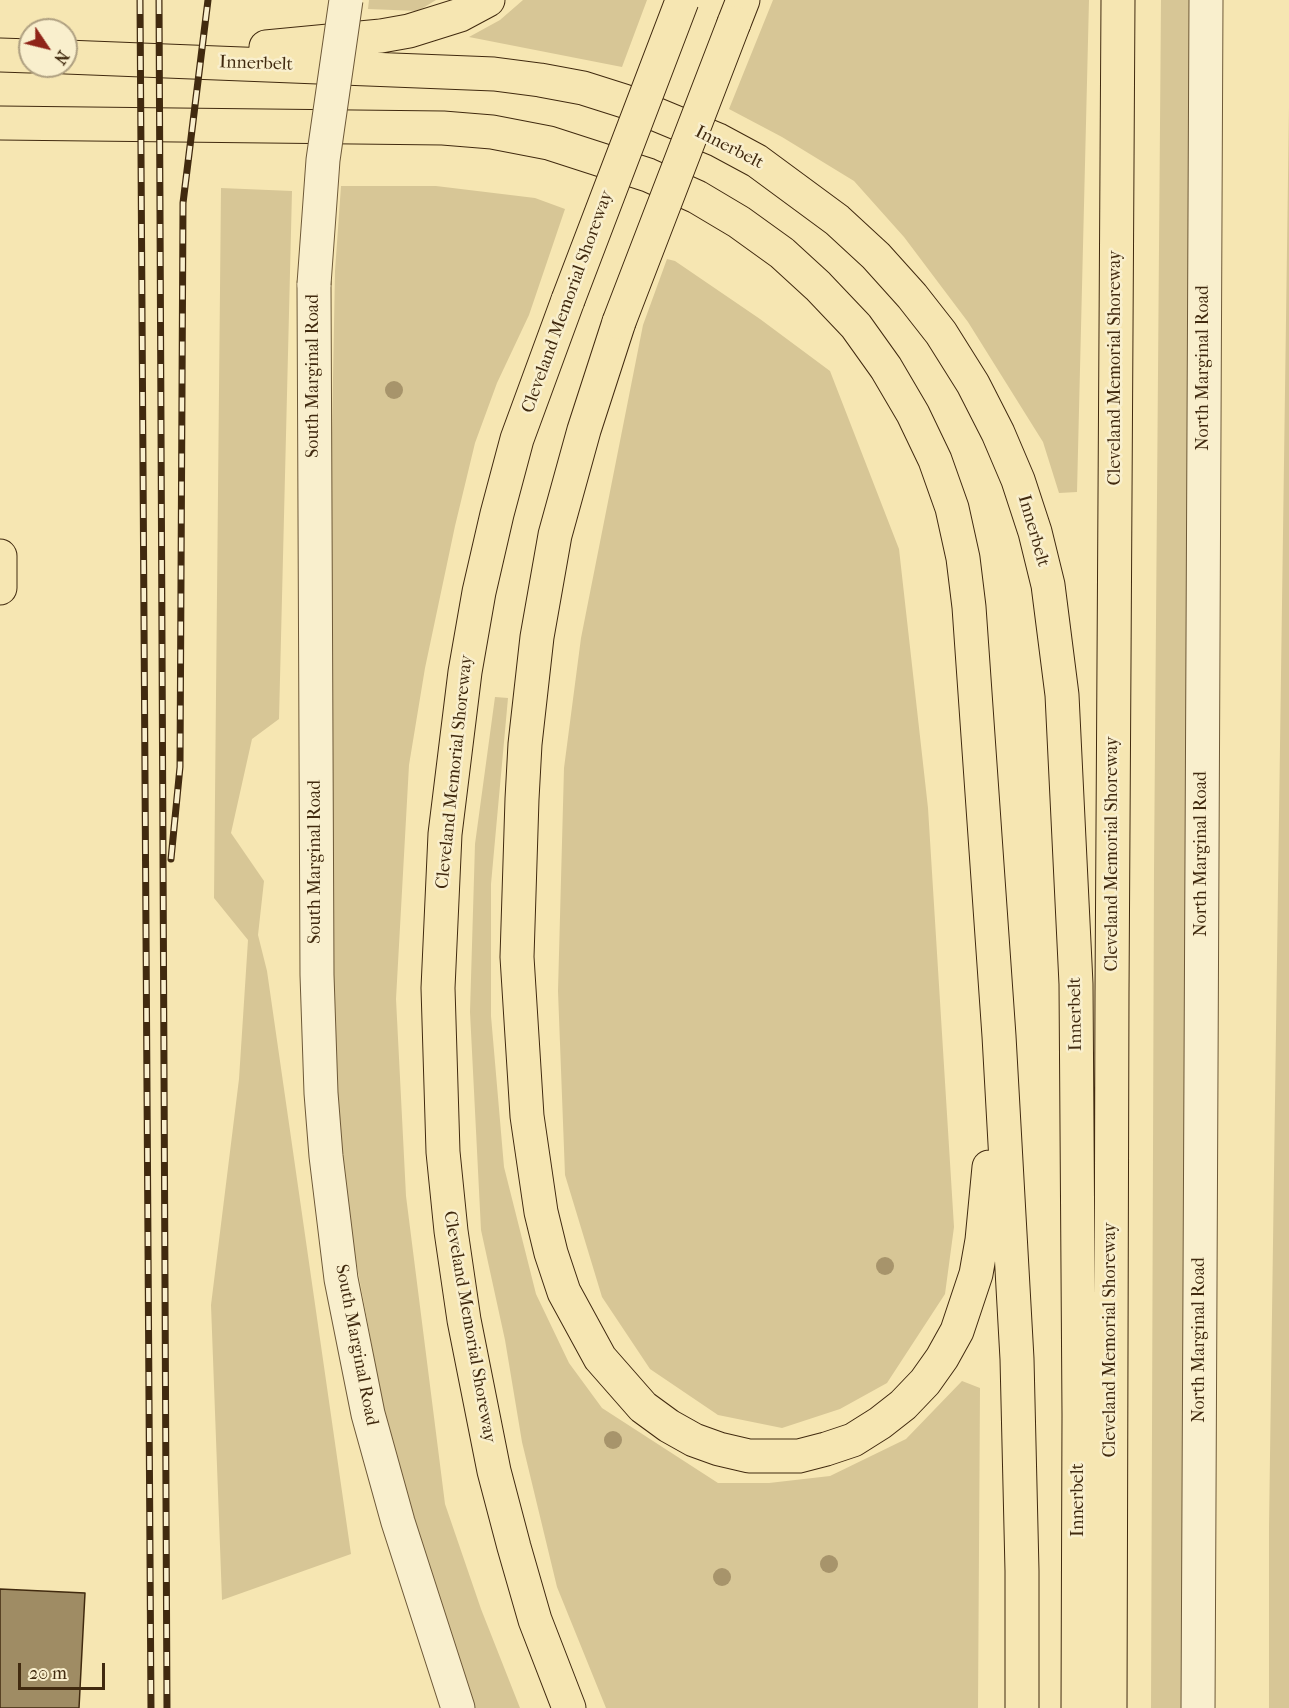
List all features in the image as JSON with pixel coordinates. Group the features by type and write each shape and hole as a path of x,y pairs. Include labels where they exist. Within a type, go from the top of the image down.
{"highway":[{"path":"133,59 381,36 438,23 460,15 488,0"},
{"name":"Cleveland Memorial Shoreway","path":"569,1708 535,1620 494,1471 464,1320 451,1232 443,1152 438,988 445,834 465,672 479,592 517,439 682,0"},
{"name":"Cleveland Memorial Shoreway","path":"1110,1708 1118,0"},
{"path":"739,12 619,322 599,379 569,481 555,535 537,637 525,744 517,957 528,1127 541,1212 564,1292 600,1358 643,1407 669,1426 694,1440 749,1456 775,1457 799,1456 853,1440 903,1406 930,1374 957,1331 976,1274 986,1208 999,1036"},
{"path":"0,55 18,56"},
{"name":"Innerbelt","path":"78,57 494,74 583,88 663,116 718,140 758,161 837,220 876,256 912,296 941,333 973,384 998,433 1018,480 1035,532 1048,585 1062,695 1076,1018 1079,1415 1078,1708"},
{"path":"0,123 443,128 492,132 549,143 648,175 697,197 748,228 818,286 856,326 886,368 913,414 935,460 952,508 963,558 969,607 999,1036 1017,1359 1022,1571 1022,1708"},
{"path":"0,556 0,588"}],"street":[{"name":"South Marginal Road","path":"346,0 323,160 314,284 317,986 320,1083 341,1280 368,1414 395,1510 458,1708"},
{"name":"North Marginal Road","path":"1198,1708 1206,0"}],"shaded area":[{"path":"369,0 436,0 418,11 368,9"},
{"path":"523,0 647,0 622,67 469,37 500,20"},
{"path":"773,0 1089,0 1077,492 1059,493 1043,442 968,322 904,237 854,181 782,137 729,109"},
{"path":"1161,0 1191,0 1191,382 1185,955 1184,1708 1151,1708 1154,870"},
{"path":"1289,107 1289,1708 1269,1708 1269,1526"},
{"path":"341,186 436,186 535,198 565,209 529,315 497,383 475,443 455,526 425,668 409,765 396,999 406,1196 445,1504 481,1609 520,1708 475,1708 417,1533 395,1463 355,1256 343,1167 334,1062 331,486 335,271"},
{"path":"221,188 292,191 279,719 252,739 231,833 264,881 258,935 267,971 351,1554 222,1600 211,1305 239,1079 248,940 214,898"},
{"path":"667,259 675,261 760,319 830,371 899,549 928,808 954,1227 945,1294 887,1383 840,1409 782,1428 718,1415 650,1369 602,1297 565,1175 558,991 564,768 581,638 643,325"},
{"path":"495,697 508,698 491,884 491,1016 504,1167 536,1294 569,1363 602,1408 718,1483 769,1483 830,1476 906,1439 962,1381 980,1388 978,1708 606,1708 557,1587 522,1442 505,1340 481,1230 470,1012 475,844"}],"building":[{"path":"0,1589 85,1593 79,1708 0,1708"}],"railway":[{"path":"140,0 151,1708"},
{"path":"159,0 167,1708"},
{"path":"171,859 180,767 183,203 208,0"}]}
